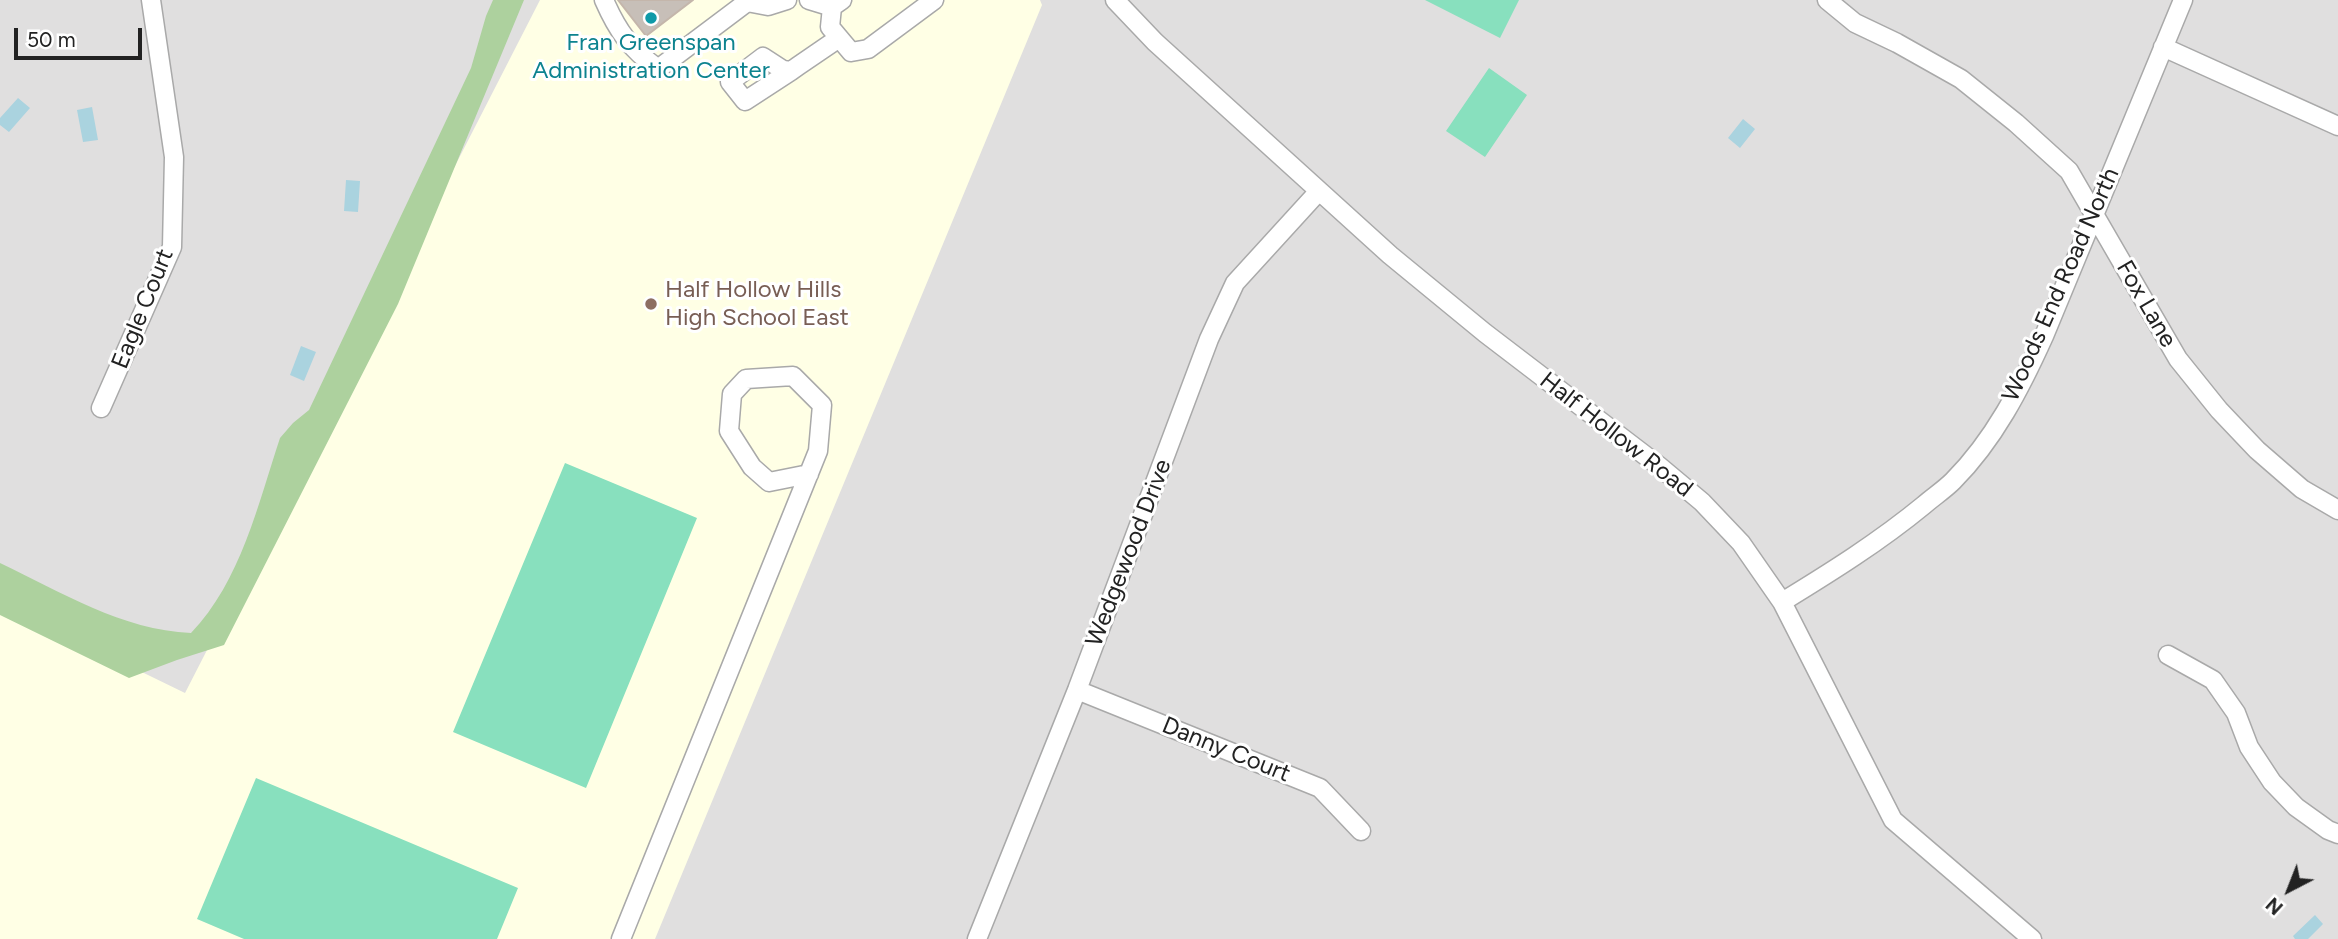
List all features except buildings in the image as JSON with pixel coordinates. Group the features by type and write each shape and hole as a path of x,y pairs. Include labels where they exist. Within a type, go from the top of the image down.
{"street":[{"name":"Eagle Court","path":"101,408 172,247 174,157 151,0"},
{"path":"604,0 615,26 638,54 658,69 747,2 768,6 787,0"},
{"path":"809,0 837,4 830,27 851,52 868,49 934,0"},
{"name":"Half Hollow Road","path":"1115,0 1155,42 1390,255 1485,333 1702,502 1741,543 1782,602 1893,820 2032,939"},
{"name":"Fox Lane","path":"1827,0 1855,23 1961,79 2016,123 2069,171 2178,359 2257,450 2302,489 2338,509"},
{"name":"Woods End Road North","path":"1782,602 1843,565 1900,525 1953,481 1991,434 2022,384 2183,0"},
{"path":"791,71 839,38"},
{"path":"2163,47 2338,126"},
{"name":"Wedgewood Drive","path":"977,939 1077,690 1209,339 1236,283 1318,191"},
{"path":"621,939 809,474 818,451 822,405 793,376 746,379 732,394 729,431 752,467 769,482 809,474"},
{"path":"2168,655 2213,680 2236,713 2249,747 2272,782 2296,807 2338,834"},
{"name":"Danny Court","path":"1077,690 1320,788 1361,831"}],"shaded area":[{"path":"0,0 2338,0 2338,939 0,939"},
{"name":"Half Hollow Hills High School East","path":"540,0 1040,0 1042,5 655,939 0,939 0,603 185,693"}],"green space":[{"path":"493,0 524,0 398,304 224,645 129,678 0,615 0,563 92,608 141,625 191,633 208,612 223,590 246,541 280,438 309,410 471,68"},
{"path":"1425,0 1519,0 1500,38"},
{"path":"1489,68 1527,95 1485,157 1446,131"},
{"path":"565,463 697,518 586,788 453,732"},
{"path":"256,778 518,888 497,939 244,939 197,919"}],"water":[{"path":"18,98 30,108 9,132 0,125 0,118"},
{"path":"92,107 98,140 83,142 77,110"},
{"path":"1743,119 1755,129 1740,148 1728,138"},
{"path":"346,180 360,181 358,212 344,211"},
{"path":"301,346 316,352 304,381 290,375"},
{"path":"2315,915 2323,924 2308,939 2295,939 2293,936"}],"place":[{"name":"Fran Greenspan Administration Center","path":"651,18"},
{"name":"Half Hollow Hills High School East","path":"651,304"}]}
